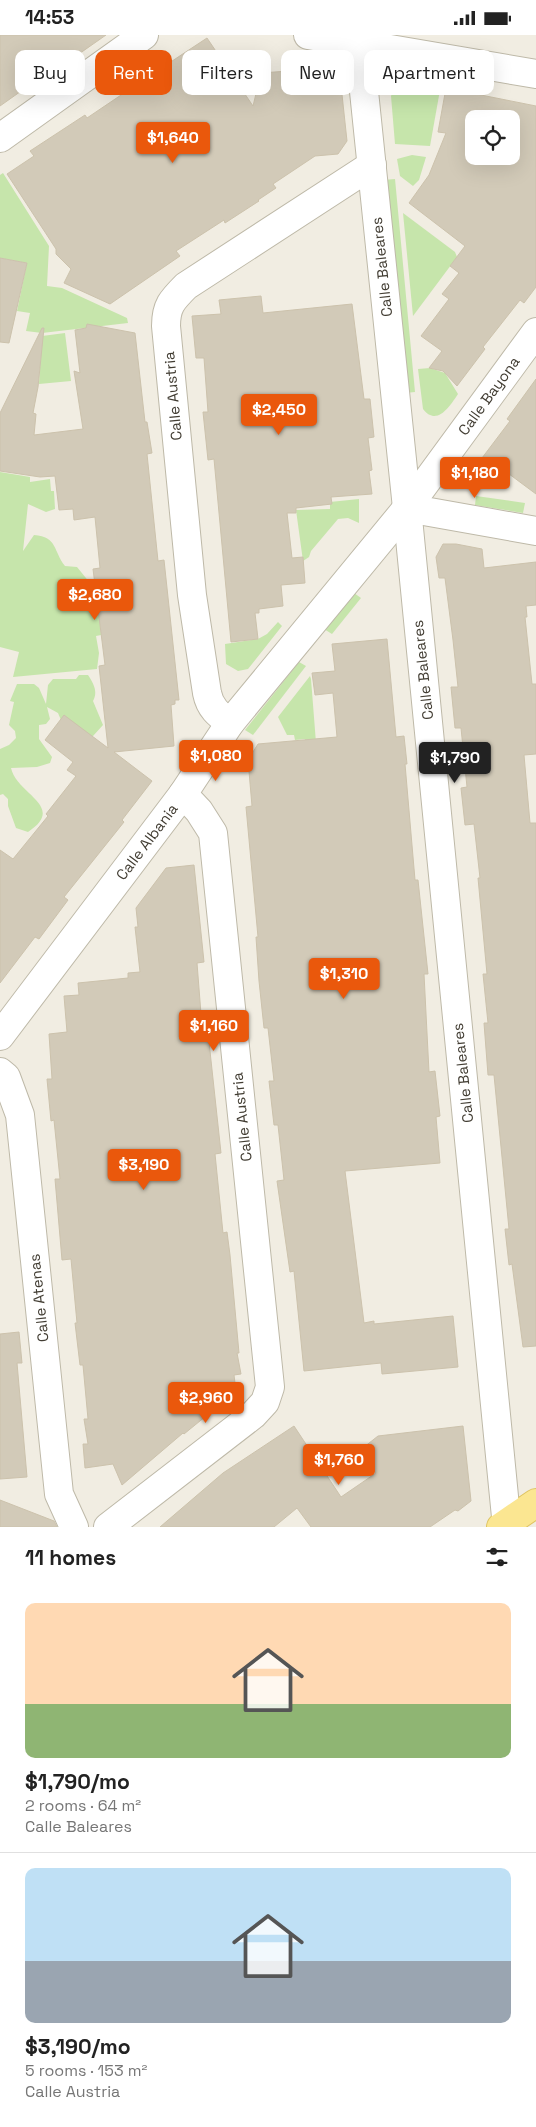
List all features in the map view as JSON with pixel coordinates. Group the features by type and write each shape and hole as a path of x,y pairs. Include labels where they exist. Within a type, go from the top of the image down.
{"main road":[{"path":"505,1526 536,1503"}],"street":[{"path":"0,138 144,35"},
{"path":"308,35 536,74"},
{"name":"Calle Baleares","path":"359,43 407,508 505,1526"},
{"name":"Calle Austria","path":"230,723 217,714 212,707 205,683 192,595 166,310 174,297 186,286 372,165"},
{"name":"Calle Bayona","path":"407,508 536,332"},
{"path":"407,508 536,531"},
{"name":"Calle Albania","path":"0,1036 183,794 230,723 407,508"},
{"name":"Calle Austria","path":"108,1527 253,1415 265,1402 270,1387 213,833 199,811 183,794"},
{"name":"Calle Atenas","path":"0,1072 6,1077 20,1115 59,1495 74,1527"}],"green space":[{"path":"439,95 430,146 395,144 391,96"},
{"path":"412,155 426,157 419,180 413,186 400,176 397,159"},
{"path":"3,173 49,246 47,286 62,288 127,318 128,323 42,333 26,331 30,313 17,311 27,263 0,258 0,175"},
{"path":"395,179 415,392 405,393 383,180"},
{"path":"403,213 455,252 457,257 413,316"},
{"path":"65,333 71,381 39,384 42,336"},
{"path":"430,368 445,373 458,394 443,413 433,416 423,409 418,369"},
{"path":"0,472 30,477 30,482 50,479 51,491 54,491 55,509 46,512 28,504 23,551 34,535 42,536 51,542 65,566 77,567 90,583 91,595 81,596 79,602 87,608 98,610 106,622 100,623 101,635 96,636 99,653 97,669 13,677 19,652 0,647"},
{"path":"476,496 525,503 523,513 475,505"},
{"path":"359,499 359,523 348,518 338,519 311,551 309,557 303,561 296,510 330,509 330,502"},
{"path":"354,593 361,598 332,634 324,629"},
{"path":"278,622 282,626 248,669 238,671 226,664 225,644 258,639 267,634"},
{"path":"299,662 306,666 253,735 245,730"},
{"path":"79,675 88,675 95,688 93,701 103,725 93,736 83,738 63,725 58,713 47,707 50,719 46,724 39,725 39,739 52,757 50,763 37,767 11,768 15,777 41,807 43,815 39,823 28,832 16,828 8,806 8,799 3,794 0,795 0,749 9,745 16,738 15,731 9,725 14,702 10,701 17,684 34,684 39,688 46,704 48,685 53,679 76,679"},
{"path":"310,676 319,781 309,782 305,739 295,740 294,735 287,735 278,717"}],"building":[{"path":"0,35 106,35 85,50 15,50 16,95 0,106"},
{"path":"207,38 215,50 189,50"},
{"path":"182,54 182,95 246,95 253,106 256,95 271,95 271,72 281,72 281,95 342,95 347,141 338,154 315,156 273,184 276,188 259,201 225,223 224,220 176,251 180,256 110,304 64,283 71,269 56,254 56,249 7,174 34,156 30,151 85,115 87,118 121,95 172,95 172,61"},
{"path":"445,95 481,95 536,106 536,287 524,303 520,300 483,347 485,349 457,386 443,371 429,368 442,351 421,336 449,299 442,294 459,273 450,266 465,246 409,203 429,175 446,133 438,132"},
{"path":"0,258 27,263 9,343 0,342"},
{"path":"261,296 263,313 352,304 364,399 370,399 374,437 368,438 372,470 369,471 372,494 331,497 332,504 296,508 296,513 287,513 292,558 303,557 305,583 281,585 283,606 259,609 259,613 255,613 258,639 231,642 214,459 208,460 203,412 208,412 204,358 196,358 192,316 221,314 219,300"},
{"path":"87,324 135,333 145,422 147,422 152,453 147,454 158,561 164,560 179,700 175,700 175,704 171,705 174,746 114,752 152,781 122,820 124,822 64,897 68,900 39,939 35,937 0,983 0,850 13,859 48,816 46,814 76,776 67,770 73,762 45,740 64,715 108,748 99,666 105,665 93,569 100,568 95,517 74,520 73,509 59,510 55,476 40,477 0,471 0,413 42,328 44,328 38,387 33,413 36,414 34,435 83,429 74,371 80,373 75,330 86,328"},
{"path":"536,379 536,494 501,468 499,471 482,458 510,421 507,419"},
{"path":"443,544 456,544 482,549 484,568 536,562 536,605 526,606 527,617 525,617 532,684 536,684 536,754 524,755 530,823 536,823 536,1346 523,1347 512,1264 509,1265 505,1229 509,1229 494,1075 488,1075 484,1023 488,1023 483,974 487,974 478,878 480,878 474,824 465,825 461,788 467,787 461,728 455,728 451,687 458,687 453,640 445,578 439,578 436,557"},
{"path":"387,639 396,737 404,736 407,764 405,764 415,880 418,880 428,974 424,974 429,1072 435,1071 440,1116 436,1117 440,1163 345,1171 364,1323 374,1321 374,1324 453,1316 458,1367 382,1374 381,1363 304,1371 294,1271 290,1272 277,1181 284,1180 278,1125 274,1125 269,1081 274,1081 268,1028 264,1028 259,981 256,937 258,937 246,807 252,806 248,760 258,744 337,737 333,693 315,695 312,673 335,671 332,644"},
{"path":"194,865 204,962 197,963 201,1014 206,1014 221,1153 215,1154 223,1233 227,1232 230,1255 239,1353 237,1353 241,1374 234,1375 236,1391 210,1394 211,1412 183,1433 122,1485 113,1464 85,1468 83,1444 88,1444 84,1419 88,1419 83,1365 80,1365 75,1323 77,1323 71,1259 62,1260 55,1179 60,1179 54,1120 51,1121 47,1079 52,1079 49,1034 67,1032 64,996 79,995 78,983 128,978 128,973 140,972 135,927 138,927 136,908 166,868"},
{"path":"19,1332 22,1363 17,1363 27,1477 0,1479 0,1334"},
{"path":"294,1426 341,1497 376,1473 359,1451 378,1436 463,1426 471,1501 430,1527 311,1527 297,1508 274,1527 160,1527 223,1473"},
{"path":"0,1500 54,1521 57,1527 0,1527"}]}
